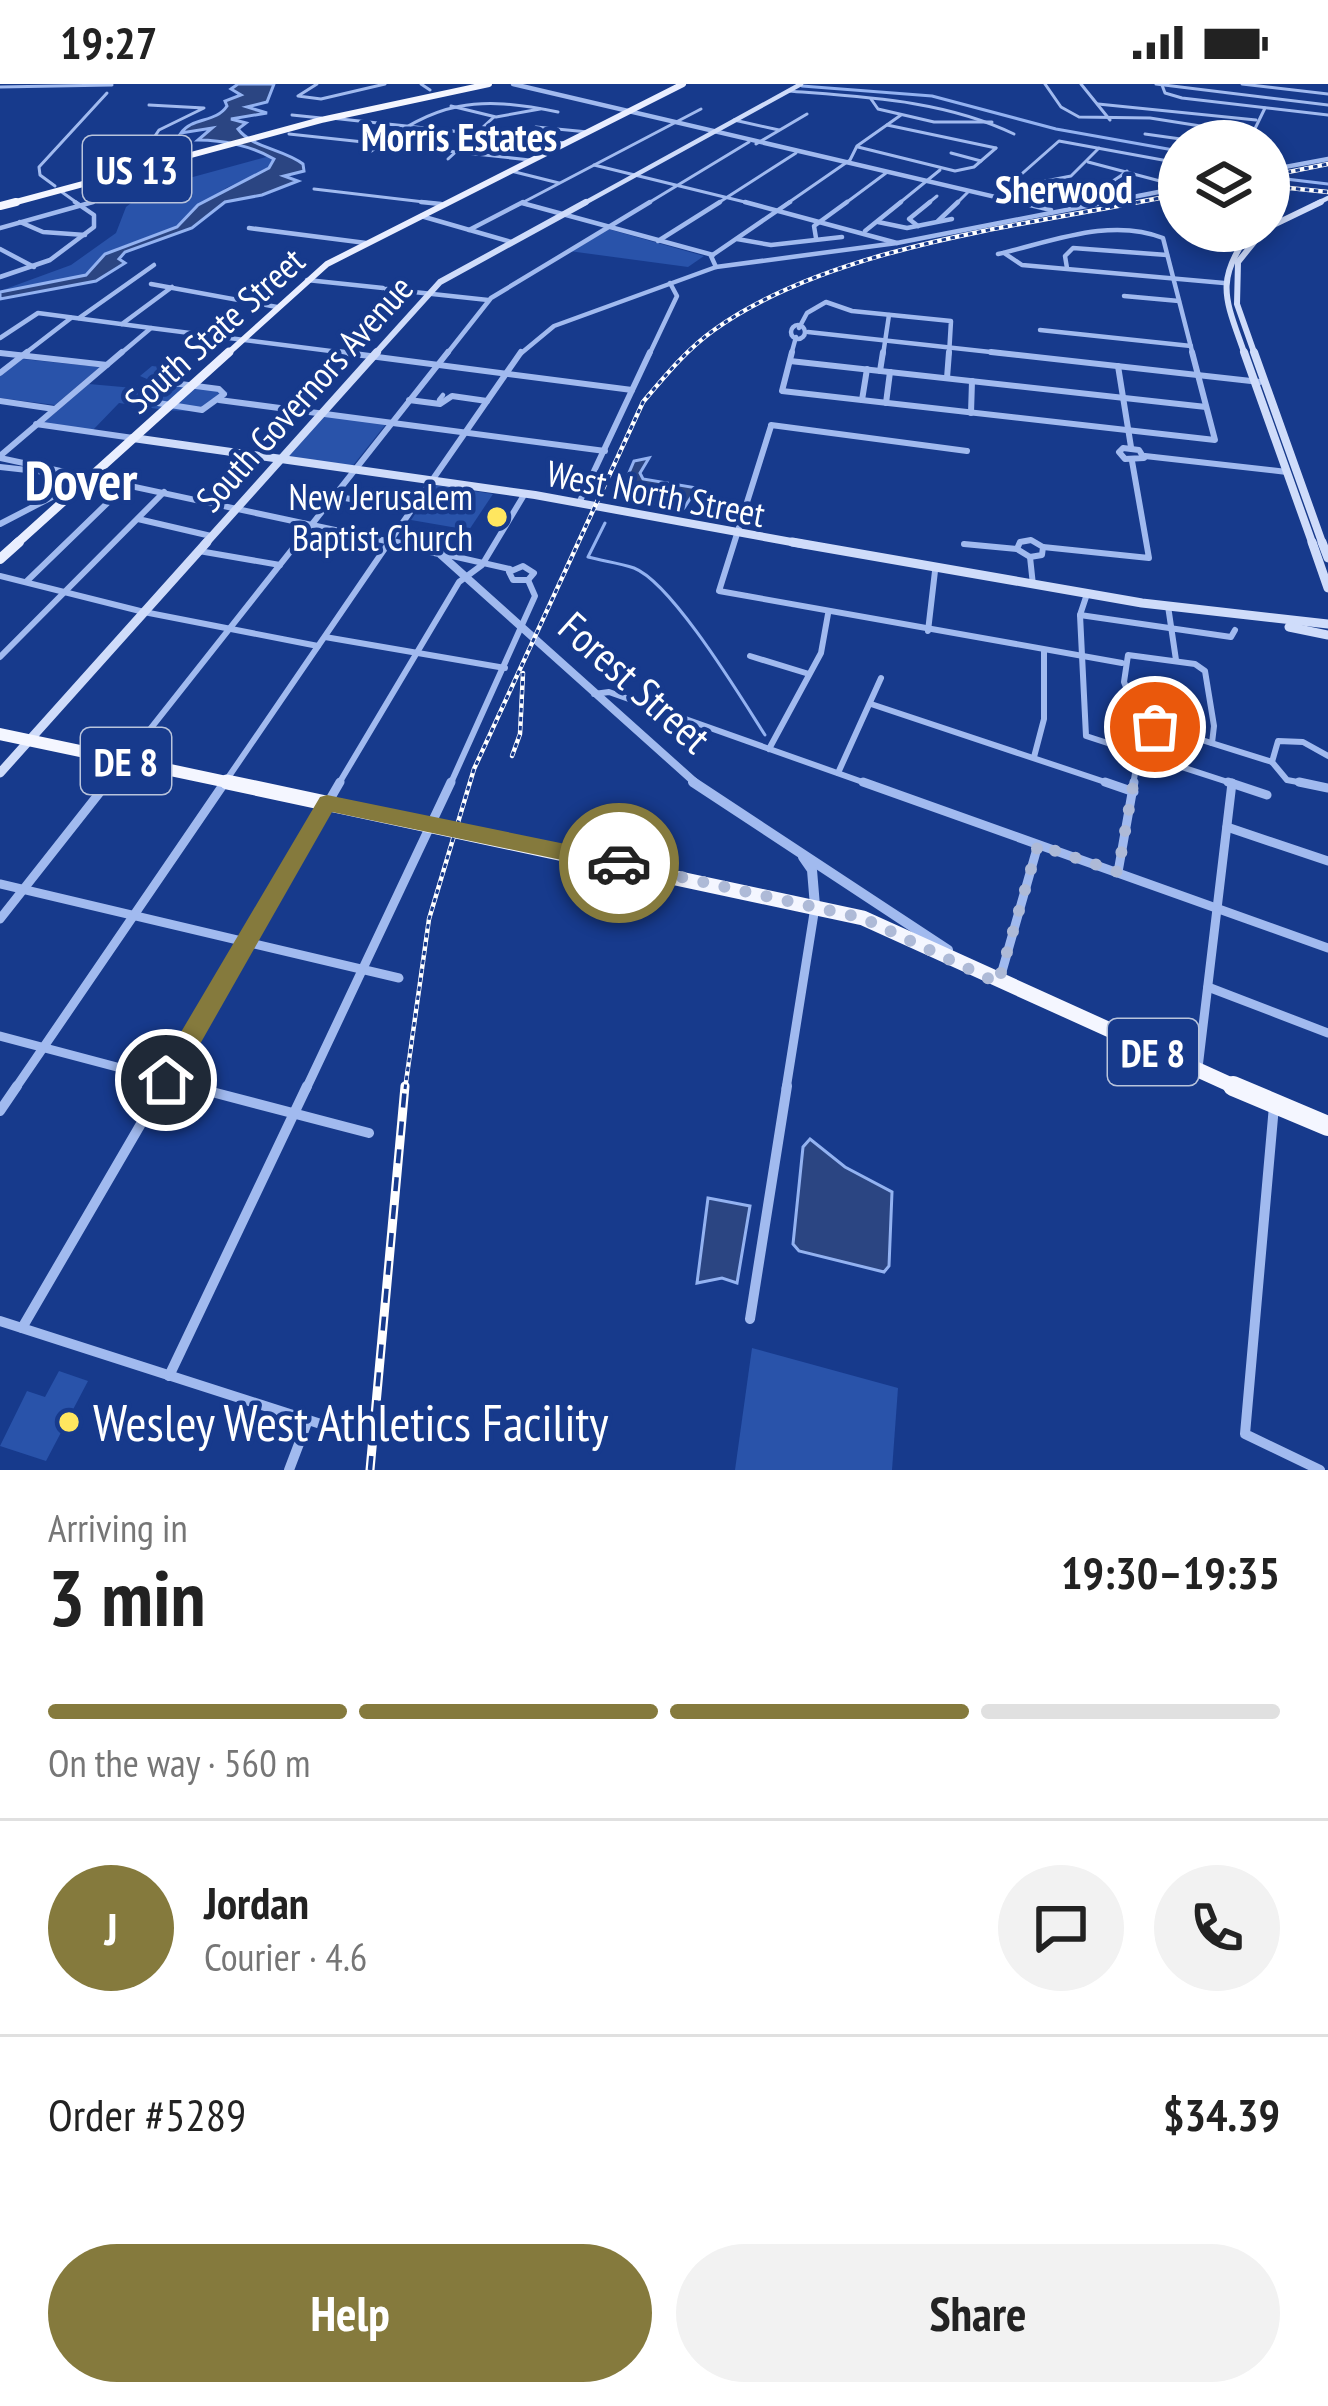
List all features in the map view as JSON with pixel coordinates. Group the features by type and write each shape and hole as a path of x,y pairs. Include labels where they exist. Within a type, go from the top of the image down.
{"highway":[{"path":"341,117 468,84"},
{"path":"321,119 438,90 489,84"},
{"name":"US 13","path":"0,203 321,119"},
{"name":"US 13","path":"0,203 226,144"},
{"name":"DE 8","path":"0,734 815,906"},
{"name":"Forest Street","path":"815,906 863,918 998,983 1328,1126"}],"main road":[{"name":"South State Street","path":"0,559 307,280 419,215 683,84"},
{"name":"South Governors Avenue","path":"0,772 428,293 799,85"},
{"path":"1290,211 1328,195"},
{"path":"1290,215 1328,195"},
{"path":"1233,252 1230,314 1328,588"},
{"path":"1243,252 1230,283 1328,558"},
{"name":"West North Street","path":"133,438 579,503 935,571 1286,627 1328,627"},
{"path":"1287,472 1300,478"},
{"path":"586,492 591,501 644,516"},
{"name":"West North Street","path":"1168,606 1328,627"}],"street":[{"path":"0,87 100,89 113,84"},
{"path":"317,84 298,96 318,99 385,84"},
{"path":"421,84 438,90"},
{"path":"516,84 710,134 1056,212"},
{"path":"1045,84 1066,111 1111,121 1162,120"},
{"path":"1081,84 1111,121"},
{"path":"1159,84 1328,105"},
{"path":"1159,84 1174,96 1328,115"},
{"path":"1242,84 1328,94"},
{"path":"0,277 34,267 87,235 96,218 40,175 39,167 100,89"},
{"path":"788,91 870,97 971,114 1013,134"},
{"path":"870,97 878,109 902,115 960,126 992,122"},
{"path":"370,152 420,113 452,106 503,100 558,112"},
{"path":"1098,104 1137,104 1256,120 1265,108"},
{"path":"149,105 204,108 153,135 143,154 149,163"},
{"path":"452,106 520,117 542,108"},
{"path":"470,230 701,109"},
{"path":"0,919 489,300 678,185 807,114"},
{"path":"292,115 321,119"},
{"path":"716,268 712,255 845,164 856,146 902,115"},
{"path":"448,159 495,116"},
{"path":"616,118 638,116"},
{"path":"341,117 565,143"},
{"path":"734,120 779,130"},
{"path":"856,146 941,169 967,170 996,148 886,125"},
{"path":"536,127 588,131"},
{"path":"1044,133 1059,141 1158,159"},
{"path":"290,134 530,160"},
{"path":"1145,134 1158,135"},
{"path":"1059,141 1018,174 1017,180 1069,196 1109,188 1127,170"},
{"path":"998,198 1007,190 1071,176 1100,147"},
{"path":"658,241 796,153"},
{"path":"951,153 981,161"},
{"path":"1290,166 1328,159"},
{"path":"1086,162 1158,180"},
{"path":"594,165 865,231 897,244"},
{"path":"865,231 941,169"},
{"path":"509,170 559,183"},
{"path":"817,239 812,229 886,173"},
{"path":"314,189 441,204"},
{"path":"937,222 969,191"},
{"path":"0,1111 523,349 547,330 716,268 897,244 1158,191"},
{"path":"920,226 909,219 937,196"},
{"path":"0,228 99,200"},
{"path":"521,203 712,255"},
{"path":"419,215 512,242"},
{"path":"876,222 920,226 952,219"},
{"path":"20,222 43,232 87,235"},
{"path":"796,337 782,391 1215,440 1172,277 1163,238 1130,227 1001,254 1019,266 1067,268 1172,277 1230,283"},
{"path":"248,228 366,243"},
{"path":"736,239 762,245 842,237"},
{"path":"1067,268 1066,251 1084,247 1167,255"},
{"path":"0,249 34,267"},
{"path":"0,373 154,265"},
{"path":"307,280 489,300"},
{"path":"579,503 677,296 670,283"},
{"path":"151,284 277,308"},
{"path":"122,324 173,287"},
{"path":"1124,296 1179,301"},
{"path":"800,328 807,313 826,302 852,311 951,321 947,378"},
{"path":"0,338 31,315 76,318 632,390"},
{"path":"880,370 889,315"},
{"path":"0,460 151,328"},
{"path":"796,337 788,331 800,328 807,333"},
{"path":"1040,330 1191,346"},
{"path":"796,337 807,333 1265,383"},
{"path":"0,353 107,365"},
{"path":"1011,356 1118,367"},
{"path":"790,361 1207,407"},
{"path":"1118,367 1131,447 1144,456 1287,472"},
{"path":"862,400 867,369"},
{"path":"886,403 890,372"},
{"path":"971,413 972,380"},
{"path":"219,400 222,390 158,383 139,399 202,410 219,400 605,452"},
{"path":"409,400 440,404 452,396 487,401"},
{"path":"0,401 54,409"},
{"path":"36,424 133,438"},
{"path":"968,451 771,425 719,591 1122,663"},
{"path":"1017,549 1029,535 1043,547 1149,558 1132,461 1119,452 1131,447"},
{"path":"1132,461 1144,456"},
{"path":"0,460 512,569 529,567 534,573 528,580 535,596 523,631 169,1376"},
{"path":"0,524 91,477"},
{"path":"27,581 127,484"},
{"path":"0,657 164,492"},
{"path":"334,496 411,510"},
{"path":"22,1328 416,652 466,577 483,562 524,496"},
{"path":"43,502 63,501"},
{"path":"138,519 211,536"},
{"path":"964,544 1017,549 1030,556 1042,555 1043,547"},
{"path":"198,551 280,565"},
{"name":"Forest Street","path":"440,553 688,779 894,910 980,974"},
{"path":"1030,556 1034,586"},
{"path":"928,631 935,571"},
{"path":"0,576 144,612 318,646"},
{"path":"1087,594 1080,615 1086,736 1267,794"},
{"path":"1168,606 1176,660"},
{"path":"769,749 821,652 828,614"},
{"path":"1080,615 1231,637 1234,630"},
{"path":"325,637 506,668"},
{"path":"1034,757 1044,719 1044,650"},
{"path":"1118,872 1143,728 1128,704 1122,663 1127,655 1200,666 1208,676 1212,743"},
{"path":"750,656 809,674"},
{"path":"838,773 881,678"},
{"path":"592,695 609,692 1328,948"},
{"path":"871,704 1134,792"},
{"path":"1143,728 1155,727 1272,762 1287,780 1328,788"},
{"path":"1272,762 1278,740 1303,742 1328,756"},
{"path":"1198,1071 1232,783"},
{"path":"1227,827 1328,860"},
{"path":"998,983 1038,845"},
{"path":"750,1318 815,906 812,871 794,850"},
{"path":"0,884 399,978"},
{"path":"1208,987 1328,1033"},
{"path":"0,1036 369,1132"},
{"path":"1274,1104 1245,1434 1320,1470"},
{"path":"0,1322 327,1426"},
{"path":"289,1470 308,1420"}],"shaded area":[{"path":"238,84 274,84 267,102 247,107 267,113 231,119 246,123 238,129 251,140 303,164 304,171 284,176 298,181 225,202 192,228 125,252 119,259 125,263 96,281 0,299 0,292 86,275 105,254 177,227 198,205 269,168 274,159 256,151 198,140 212,128 181,133 241,95 231,89"},
{"path":"277,158 270,168 226,188 183,225 117,248 90,274 0,291 71,265 116,233 126,207 149,189"},
{"path":"608,229 704,256 688,267 569,251"},
{"path":"22,359 100,367 55,405 0,398 0,376"},
{"path":"152,366 186,370 176,381 228,392 218,402 192,410 119,403 92,431 43,423 89,384 145,389 154,382 140,376"},
{"path":"323,416 386,424 351,468 286,458"},
{"path":"649,458 640,473 643,479 697,488 684,508 646,502 622,489 634,461"},
{"path":"435,485 493,494 469,530 411,520"},
{"path":"810,1139 845,1167 892,1192 889,1266 884,1272 799,1251 793,1244 803,1147"},
{"path":"708,1198 750,1206 737,1283 722,1278 697,1283"},
{"path":"752,1348 898,1388 892,1470 735,1470"},
{"path":"59,1371 88,1381 46,1461 0,1446 27,1391 45,1397"}],"waterway":[{"path":"802,86 932,96 1056,129 1158,147"},
{"path":"1290,179 1328,184"},
{"path":"605,523 588,557 634,568 667,595 765,735"}],"railway":[{"path":"1290,172 1328,164"},
{"path":"1290,188 1328,192"},
{"path":"405,1089 429,919 474,769 643,402 659,383 714,330 763,300 818,276 938,241 1158,198"},
{"path":"512,756 520,734 523,673"},
{"path":"370,1470 405,1086"}],"way so far":[{"path":"619,863 863,918 998,983 1038,845 1118,872 1143,728 1155,727"}],"place":[{"name":"New Jerusalem Baptist Church","path":"497,517"},
{"name":"Wesley West Athletics Facility","path":"69,1422"}],"district":[{"name":"Morris Estates","path":"459,136"},
{"name":"Sherwood","path":"1064,188"},
{"name":"Dover","path":"81,480"}],"route":[{"path":"166,1080 327,803 619,863"}]}
